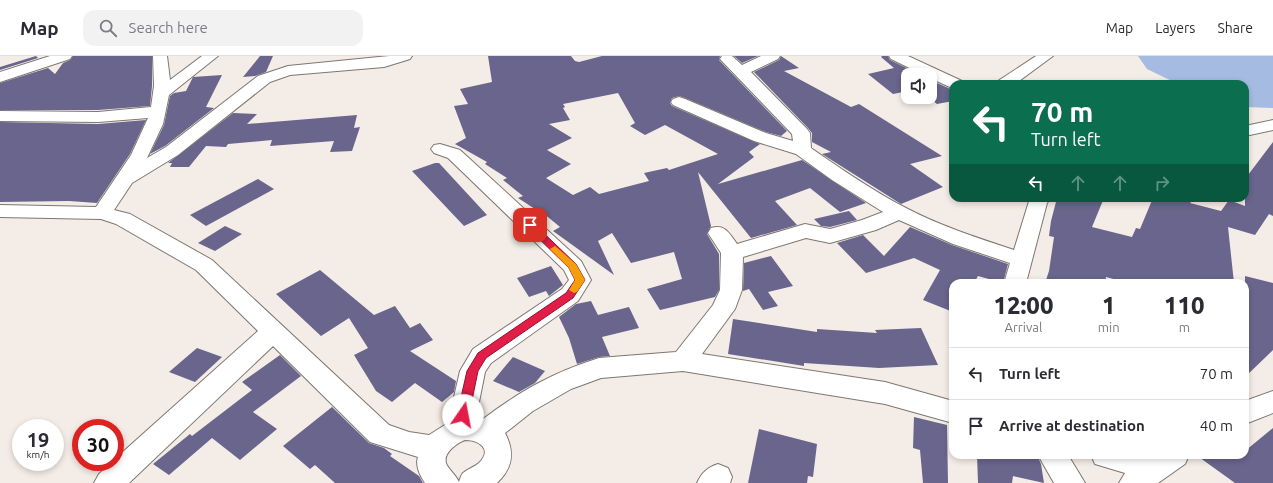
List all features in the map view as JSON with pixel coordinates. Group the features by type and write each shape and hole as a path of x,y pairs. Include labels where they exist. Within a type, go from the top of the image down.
{"street":[{"path":"0,77 65,56"},
{"path":"102,213 122,181 137,162 155,121 161,94 160,56"},
{"path":"161,94 211,56"},
{"path":"122,181 172,151 264,79 288,71 377,62 405,56"},
{"path":"740,70 773,56"},
{"path":"896,56 949,81"},
{"path":"1010,80 1046,56"},
{"path":"727,59 740,70 801,133 802,150"},
{"path":"679,102 760,137 802,150 839,176 899,213 960,239 1022,260"},
{"path":"0,116 98,117 157,112"},
{"path":"1249,130 1273,125"},
{"path":"440,149 454,154 573,266 580,280 570,296 482,356 473,371 473,431"},
{"path":"1016,279 1038,202"},
{"path":"0,210 102,213 123,220 204,265 380,434 409,444 435,448"},
{"path":"732,253 805,231 830,236 869,225 899,213"},
{"path":"682,361 723,309 731,290 732,253 718,233"},
{"path":"109,483 273,331"},
{"path":"445,483 437,478 432,470 432,453 445,437 473,431 562,382 599,368 682,361 885,393 949,411"},
{"path":"1249,411 1273,402"},
{"path":"473,431 494,438 497,445 498,455 490,472 473,483"},
{"path":"1055,459 1070,483"},
{"path":"1119,459 1155,469"}],"water":[{"path":"1138,56 1273,56 1273,108 1249,107 1249,80 1170,80 1147,69"}],"building":[{"path":"36,56 38,58 0,70 0,67"},
{"path":"73,56 152,56 150,106 98,110 0,110 0,83 48,68 55,74 63,63 70,60"},
{"path":"260,56 273,56 266,72 255,76 243,77"},
{"path":"488,56 571,56 575,61 579,62 602,56 720,56 719,60 787,131 781,136 766,132 685,98 679,96 672,98 670,103 672,106 760,144 749,152 754,157 718,184 802,160 866,203 840,212 810,188 775,201 797,225 751,238 698,172 711,226 707,234 719,254 719,290 715,297 660,310 647,289 682,279 674,252 631,263 612,233 598,241 614,275 553,231 560,227 537,208 535,209 518,198 523,196 503,180 507,178 485,164 487,162 455,144 466,138 454,106 468,104 460,89 492,82","holes":["618,93 635,123 630,126 645,135 665,125 718,154 669,170 667,168 644,173 649,181 599,194 590,187 573,195 546,178 571,164 547,150 572,138 549,124 570,120 563,108 565,107 563,104"]},
{"path":"734,56 758,56 742,63"},
{"path":"781,56 799,68 784,71 851,107 859,104 942,156 910,164 943,187 901,204 822,154 831,152 812,142 812,133 808,128 754,72 779,60"},
{"path":"888,56 890,60 907,68 901,68 901,92 893,94 868,74 894,68 881,57"},
{"path":"222,75 206,107 214,108 165,146 150,154 164,125 170,96 174,93 186,91 193,77"},
{"path":"937,83 949,88 949,102 937,104"},
{"path":"233,113 257,114 247,124 357,115 354,128 360,127 352,151 330,152 334,141 270,146 272,140 228,144 226,147 206,146 189,167 170,167 172,163 168,163"},
{"path":"146,120 130,154 97,203 69,201 0,202 0,122 98,124"},
{"path":"1273,142 1273,216 1269,214 1255,235 1228,227 1234,279 1113,279 1106,277 1106,279 1046,279 1054,237 1049,236 1056,202 1102,202 1092,227 1132,237 1136,228 1140,229 1151,202 1191,202 1190,203 1221,211 1228,202 1234,202 1245,206 1245,202 1249,202 1249,174"},
{"path":"439,163 487,215 464,226 412,171"},
{"path":"258,179 274,189 206,226 190,215"},
{"path":"849,211 857,220 830,227 821,226 814,219"},
{"path":"225,226 242,234 215,251 198,243"},
{"path":"910,227 952,245 1008,264 1004,279 989,279 978,276 976,279 949,279 949,310 923,300 940,270 914,258 866,273 837,243 863,235 884,256"},
{"path":"771,256 793,286 768,292 778,306 763,310 749,289 743,291 744,263"},
{"path":"551,266 563,285 549,296 546,291 529,297 517,278"},
{"path":"320,270 374,315 395,306 410,328 420,323 433,340 410,351 456,381 454,392 442,402 415,383 392,402 376,391 354,355 368,348 349,318 321,336 276,294"},
{"path":"1245,276 1273,283 1273,350 1249,373 1249,279 1245,279"},
{"path":"591,301 598,315 629,307 639,328 602,337 610,356 599,357 577,364 569,338 559,317 576,304"},
{"path":"733,319 817,332 817,329 877,333 875,330 921,328 938,365 879,368 804,363 804,366 728,354"},
{"path":"197,348 222,357 195,382 169,372"},
{"path":"280,355 301,376 253,412 277,429 240,460 212,438 169,475 153,464 190,434 192,436 252,390 242,382"},
{"path":"513,357 545,371 535,383 519,392 493,381"},
{"path":"332,407 369,443 384,448 392,454 390,456 419,476 423,483 335,483 315,465 310,469 283,446"},
{"path":"914,417 947,425 948,483 923,483 920,450 913,448"},
{"path":"1273,428 1273,483 1235,483 1202,459 1249,459 1249,448"},
{"path":"759,429 817,444 813,477 808,476 807,483 748,483"},
{"path":"977,459 1039,459 1044,483 1013,476 1012,483 978,483"}],"slow traffic":[{"path":"555,249 573,266 580,280 574,290"}],"route":[{"path":"463,415 473,371 482,356 570,296 580,280 573,266 530,225"}]}
